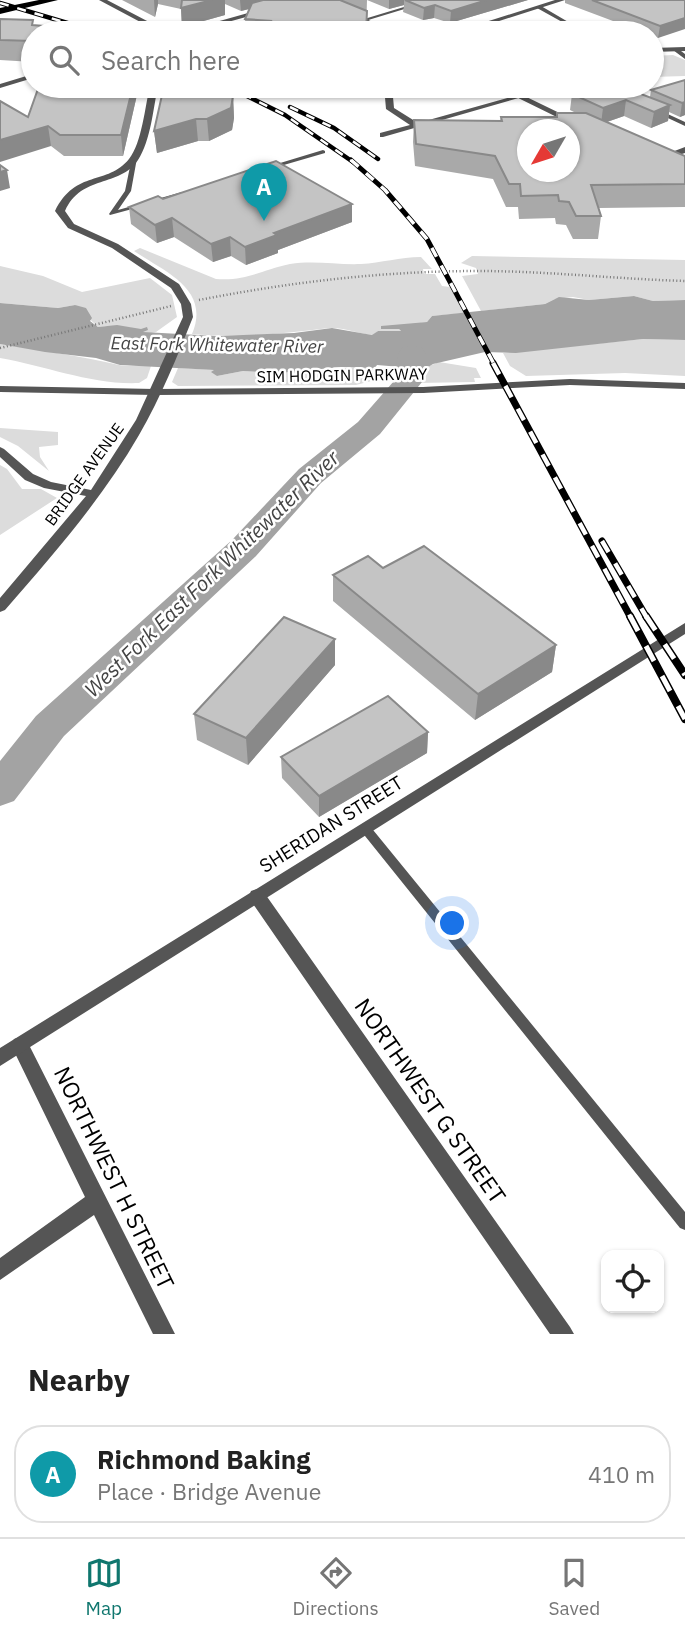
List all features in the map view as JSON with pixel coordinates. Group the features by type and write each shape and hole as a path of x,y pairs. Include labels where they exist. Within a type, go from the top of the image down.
{"highway":[{"path":"0,9 31,0"},
{"path":"0,9 53,0"}],"street":[{"path":"102,0 143,21"},
{"path":"318,0 363,20"},
{"path":"494,21 562,0"},
{"path":"528,3 539,7"},
{"path":"225,9 241,17"},
{"path":"226,21 266,10"},
{"path":"664,49 685,47"},
{"path":"0,86 21,80"},
{"path":"134,159 151,98"},
{"path":"389,98 390,109 416,125"},
{"path":"383,135 514,98"},
{"path":"520,98 582,125"},
{"path":"658,159 685,150"},
{"path":"645,153 676,167"},
{"name":"BRIDGE AVENUE","path":"0,607 93,494 132,436 188,317 186,304 175,286 115,246 71,226 61,216 62,204 74,190 122,169 134,159"},
{"name":"SIM HODGIN PARKWAY","path":"0,389 157,387 423,390 570,382 685,386"},
{"path":"0,451 29,477 48,485 93,494"},
{"name":"SHERIDAN STREET","path":"0,1058 685,628"},
{"name":"NORTHWEST G STREET","path":"257,896 563,1334"},
{"name":"NORTHWEST H STREET","path":"20,1045 164,1334"},
{"path":"0,1270 98,1200"}],"lane":[{"path":"363,20 432,0"},
{"path":"539,7 564,21"},
{"path":"675,49 685,57"},
{"path":"648,107 685,124"},
{"path":"257,171 323,152"},
{"path":"134,159 128,191 112,214 191,191"},
{"path":"365,828 685,1223"}],"path":[{"path":"191,301 325,279 406,272 497,272 685,281"},
{"path":"0,348 180,304"}],"shaded area":[{"path":"664,55 673,55 685,60 685,76 664,77"},
{"path":"140,248 216,279 246,277 299,263 361,264 421,257 432,269 423,269 424,274 435,274 442,286 450,287 465,313 432,316 427,322 382,329 401,331 378,331 373,335 335,328 260,335 192,334 196,318 195,305 190,294 182,283 134,251"},
{"path":"472,256 685,260 685,300 653,301 634,296 589,300 573,297 555,299 545,304 481,311 462,276 478,274 476,268 461,263"},
{"path":"0,266 43,276 82,292 150,278 172,295 177,317 156,332 147,334 124,327 98,327 75,305 58,308 0,303"},
{"path":"643,339 685,340 685,376 625,373 526,376 510,366 503,353"},
{"path":"0,344 123,366 151,366 147,378 139,383 104,381 0,358"},
{"path":"439,362 476,368 481,378 474,378 475,382 416,383 416,379 429,366"},
{"path":"375,366 380,371 379,379 356,385 178,386 172,382 178,368 215,370 217,376 243,371 281,373"},
{"path":"0,428 58,432 58,445 39,447 40,457 49,471 18,446 0,437"},
{"path":"0,465 7,469 22,489 41,489 57,498 0,535"}],"water":[{"name":"East Fork Whitewater River","path":"634,296 653,301 685,300 685,340 643,339 516,353 485,352 433,364 425,369 377,365 375,368 341,367 281,373 243,371 217,376 211,372 214,370 120,365 96,358 0,344 0,303 58,308 75,305 86,308 92,318 90,321 98,327 147,327 148,330 143,332 217,336 294,333 332,328 372,335 378,331 401,331 381,329 381,326 427,322 432,316 545,304 559,297 589,300"}],"building":[{"path":"182,0 212,0 181,8"},
{"path":"263,0 340,0 367,11 367,21 245,19 252,3"},
{"path":"405,0 487,0 451,11 435,5 424,8"},
{"path":"592,0 685,0 685,18 664,25 664,21 647,21"},
{"path":"0,19 33,20 21,21 21,41 0,40"},
{"path":"685,80 685,102 664,95 664,86"},
{"path":"35,98 130,98 121,135 60,135 48,126 0,140 0,101 28,117"},
{"path":"161,98 233,98 231,108 207,119 196,119 154,131"},
{"path":"581,98 652,98 670,105 654,112 626,100 603,108"},
{"path":"557,113 586,113 685,156 685,184 591,185 601,216 576,216 569,202 559,201 558,195 521,196 520,184 509,184 495,156 416,144 414,120 502,121 501,117 557,117"},
{"path":"276,161 352,204 274,233 277,235 245,247 230,237 211,244 172,218 155,225 129,207 158,196 163,199"},
{"path":"424,546 556,645 478,694 333,575 368,556 383,568"},
{"path":"284,617 335,639 246,738 194,714"},
{"path":"388,696 428,732 319,796 281,757"}],"waterway":[{"name":"West Fork East Fork Whitewater River","path":"0,790 50,726 244,548 310,476 369,428 408,382 412,354"}],"railway":[{"path":"0,3 61,21"},
{"path":"251,98 285,115 353,162"},
{"path":"290,107 334,128 378,159"},
{"path":"351,160 385,190 427,239 494,364"},
{"path":"493,363 631,618"},
{"path":"602,541 647,618"},
{"path":"630,616 685,719"},
{"path":"646,616 685,675"}],"place":[{"name":"Richmond Baking","path":"264,221"}]}
